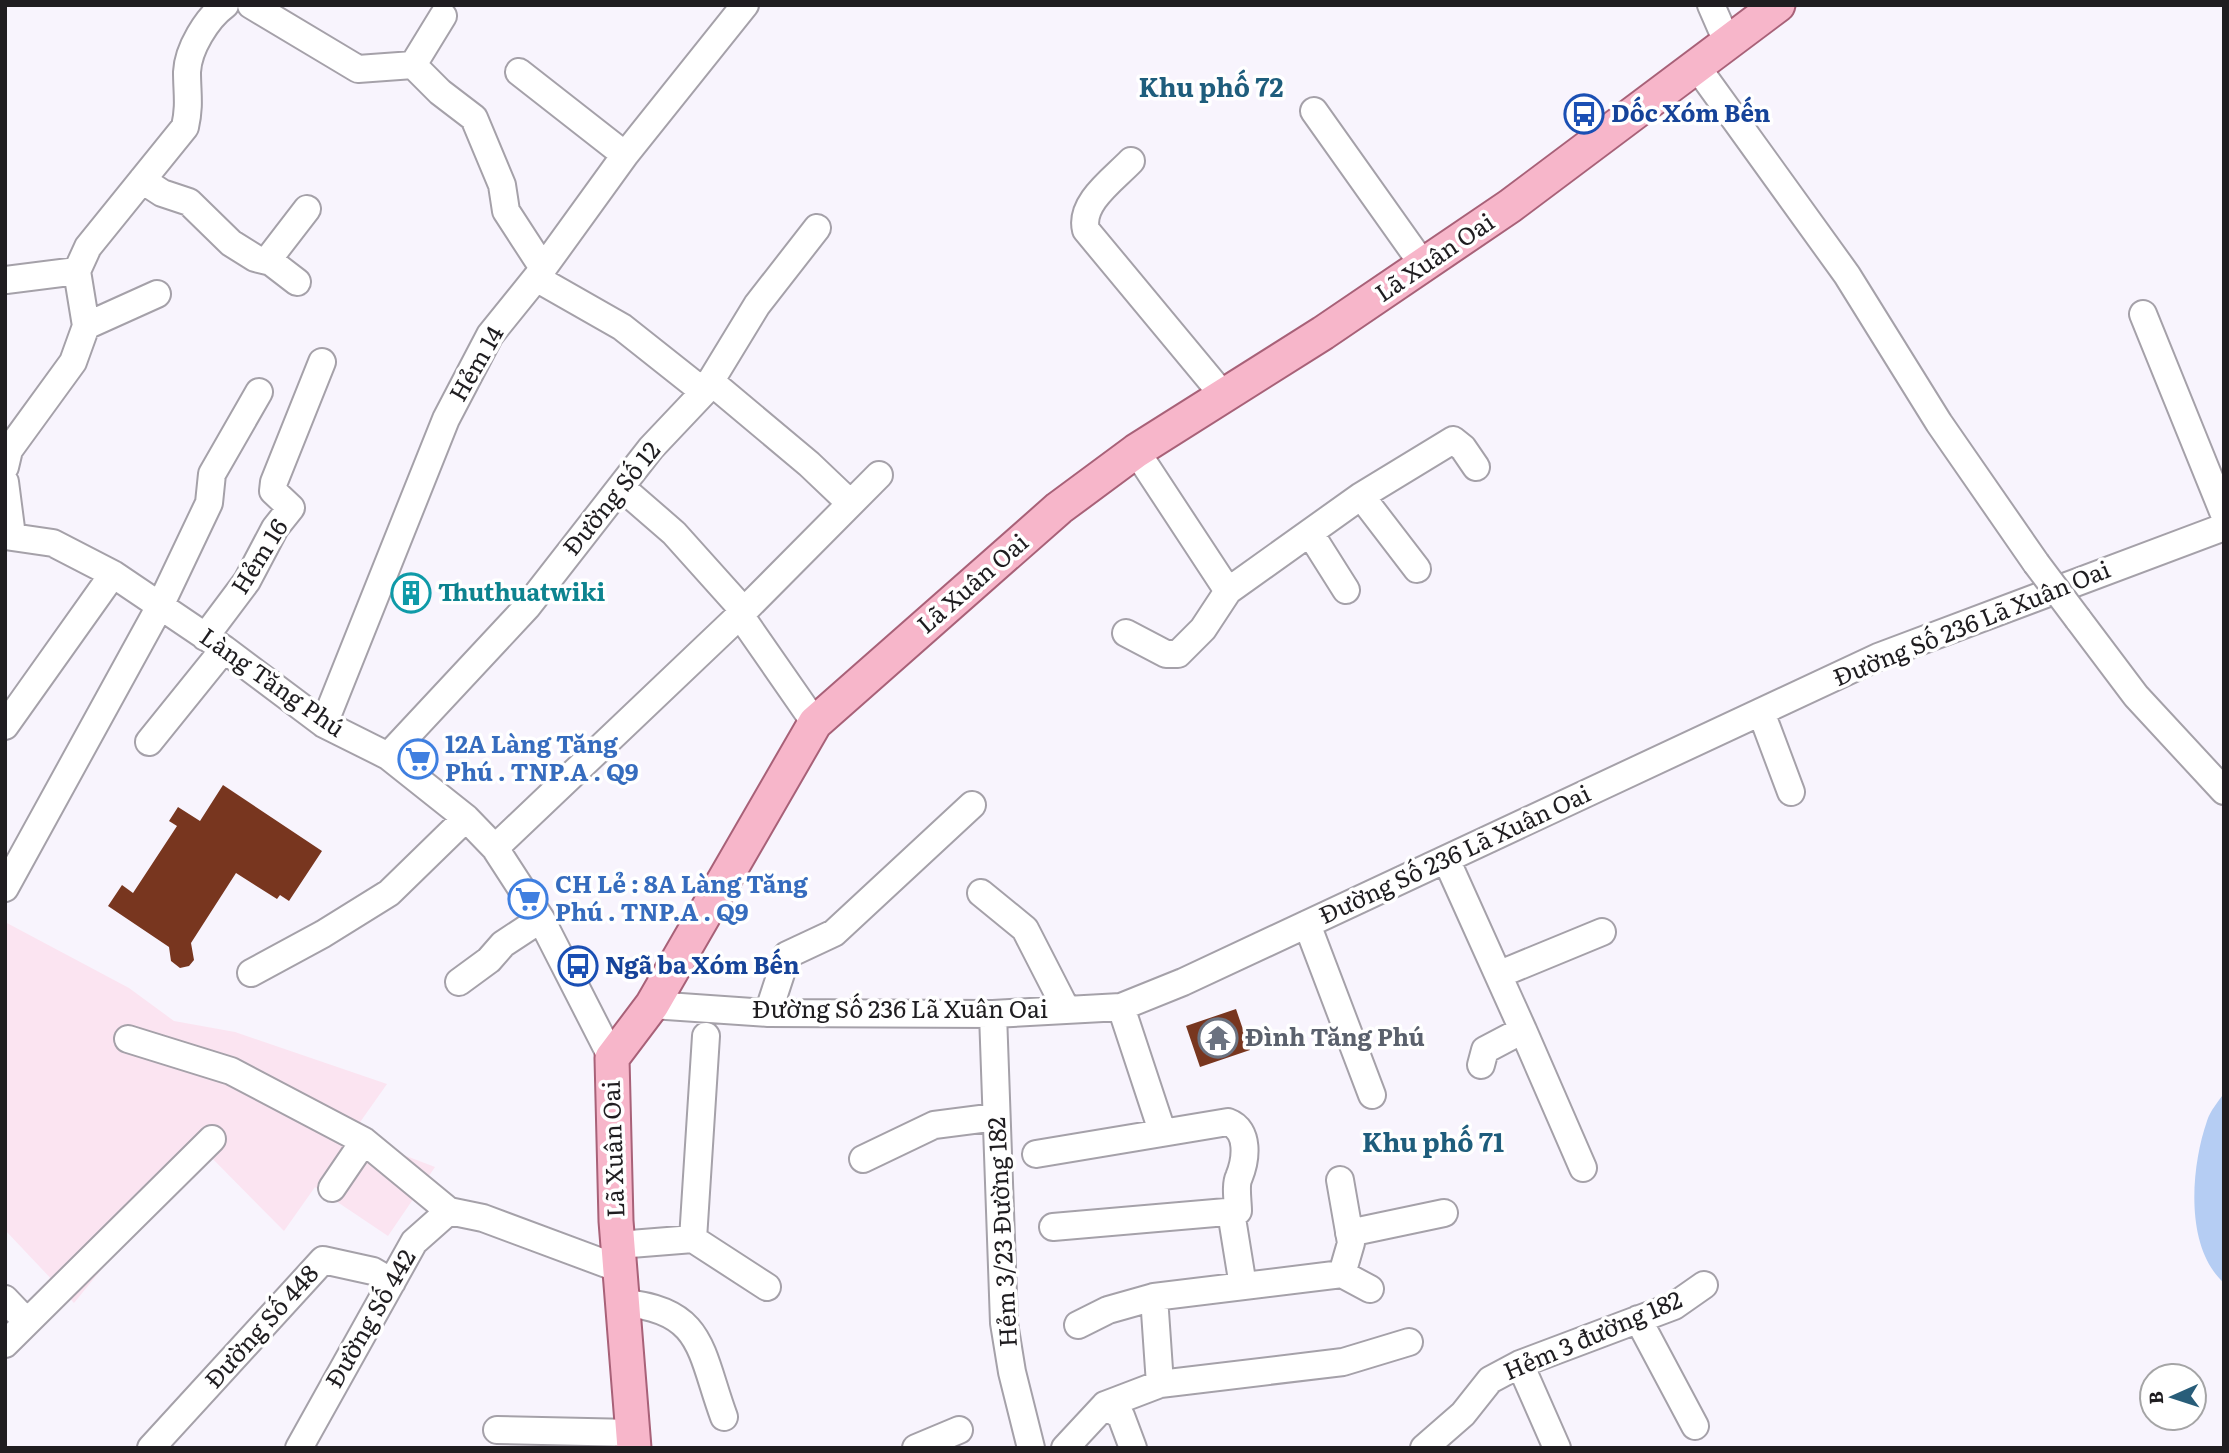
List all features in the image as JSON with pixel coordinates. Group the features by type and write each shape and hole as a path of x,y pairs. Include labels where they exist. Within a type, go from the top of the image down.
{"main road":[{"name":"Lã Xuân Oai","path":"633,1441 619,1257 612,1058 652,1005 815,723 1059,508 1136,451 1424,266 1510,206 1778,5"}],"street":[{"path":"5,467 9,450 73,362 86,326 77,271 88,247 185,127 191,104 187,71 191,52 214,13 225,5"},
{"path":"251,5 358,69 413,65 440,92 474,118 502,185 506,211 539,273 707,386 809,464 850,503"},
{"name":"Hẻm 14","path":"324,724 446,419 490,335 625,155 745,5"},
{"path":"1711,5 1728,44"},
{"path":"413,65 443,16"},
{"path":"1697,67 1847,275 1939,423 2036,563 2136,696 2224,791"},
{"path":"519,72 625,155"},
{"path":"1314,111 1424,266"},
{"path":"1131,161 1093,201 1084,218 1086,230 1223,395"},
{"path":"142,180 162,193 188,202 231,243 267,261 297,282"},
{"path":"267,261 307,209"},
{"name":"Đường Số 12","path":"388,756 527,607 621,486 707,386 757,305 817,228"},
{"path":"6,280 77,271"},
{"path":"86,326 157,294"},
{"path":"2143,314 2224,514"},
{"name":"Hẻm 16","path":"215,643 275,528 291,508 273,491 274,482 322,362"},
{"path":"5,888 160,606 209,503 212,474 259,392"},
{"path":"1126,633 1166,654 1178,654 1203,629 1228,592 1362,496 1452,440 1458,443 1476,467"},
{"path":"1136,451 1228,592"},
{"path":"495,848 742,613 879,475"},
{"path":"5,482 8,536"},
{"path":"621,486 674,533 742,613 815,723"},
{"path":"1362,496 1417,569"},
{"name":"Đường Số 236 Lã Xuân Oai","path":"652,1005 768,1013 993,1014 1121,1007 1307,924 1878,657 2224,527"},
{"path":"1310,533 1346,590"},
{"name":"Làng Tăng Phú","path":"8,536 53,543 113,574 215,643 324,724 388,756 467,818 495,848 541,919 612,1058"},
{"path":"5,726 113,574"},
{"path":"149,741 215,643"},
{"path":"1761,712 1791,792"},
{"path":"768,1013 788,955 834,933 972,805"},
{"path":"251,973 323,934 389,893 467,818"},
{"path":"1446,859 1500,974 1583,1168"},
{"path":"981,893 1025,929 1066,1009"},
{"path":"459,982 489,960 503,944 541,919"},
{"path":"1307,924 1372,1095"},
{"path":"1500,974 1602,932"},
{"path":"1121,1007 1162,1131"},
{"name":"Hẻm 3/23 Đường 182","path":"993,1014 1004,1323 1012,1372 1031,1448"},
{"path":"1481,1065 1485,1050 1523,1030"},
{"path":"693,1239 706,1036"},
{"path":"128,1040 231,1071 364,1141 449,1212 483,1218 619,1257 693,1239 767,1287"},
{"path":"863,1159 934,1125 996,1117"},
{"path":"1036,1154 1227,1122 1235,1125 1246,1154 1244,1171 1239,1177 1238,1211 1053,1227"},
{"path":"5,1344 212,1139"},
{"path":"332,1188 364,1141"},
{"path":"1340,1180 1351,1243 1342,1274"},
{"name":"Đường Số 442","path":"299,1448 414,1242 449,1212"},
{"path":"1231,1212 1243,1286"},
{"path":"1349,1233 1444,1213"},
{"name":"Đường Số 448","path":"151,1448 323,1260 373,1271 393,1282"},
{"path":"1078,1325 1108,1310 1154,1297 1243,1286 1342,1274 1370,1289"},
{"name":"Hẻm 3 đường 182","path":"1424,1448 1463,1414 1490,1380 1520,1364 1674,1307 1704,1285"},
{"path":"1154,1297 1160,1384"},
{"path":"5,1299 27,1322"},
{"path":"624,1303 653,1305 674,1314 692,1331 724,1416"},
{"path":"1638,1319 1695,1426"},
{"path":"1065,1448 1105,1405 1160,1384 1343,1362 1409,1342"},
{"path":"1520,1364 1557,1448"},
{"path":"1105,1405 1121,1416 1133,1448"},
{"path":"497,1430 633,1441"},
{"path":"916,1448 959,1430"}],"shaded area":[{"path":"5,922 129,988 174,1021 235,1032 387,1084 351,1135 435,1167 388,1236 315,1187 284,1231 201,1147 74,1303 5,1230"}],"water":[{"path":"2224,1093 2224,1283 2211,1268 2202,1249 2194,1206 2201,1140 2210,1114"}],"building":[{"name":"Thuthuatwiki","path":"400,576 430,593 422,609 393,593"},
{"path":"223,785 322,851 289,901 280,895 277,899 236,873 191,943 194,960 189,966 180,968 171,961 169,947 108,906 122,885 133,893 177,826 169,821 178,807 200,821"},
{"name":"Đình Tăng Phú","path":"1236,1009 1250,1050 1200,1067 1186,1026"}],"place":[{"name":"Dốc Xóm Bến","path":"1584,114"},
{"name":"Thuthuatwiki","path":"411,593"},
{"name":"12A Làng Tăng Phú . TNP.A . Q9","path":"418,759"},
{"name":"CH Lẻ : 8A Làng Tăng Phú . TNP.A . Q9","path":"528,899"},
{"name":"Ngã ba Xóm Bến","path":"578,966"},
{"name":"Đình Tăng Phú","path":"1218,1038"}],"district":[{"name":"Khu phố 72","path":"1211,88"},
{"name":"Khu phố 71","path":"1433,1143"}]}
